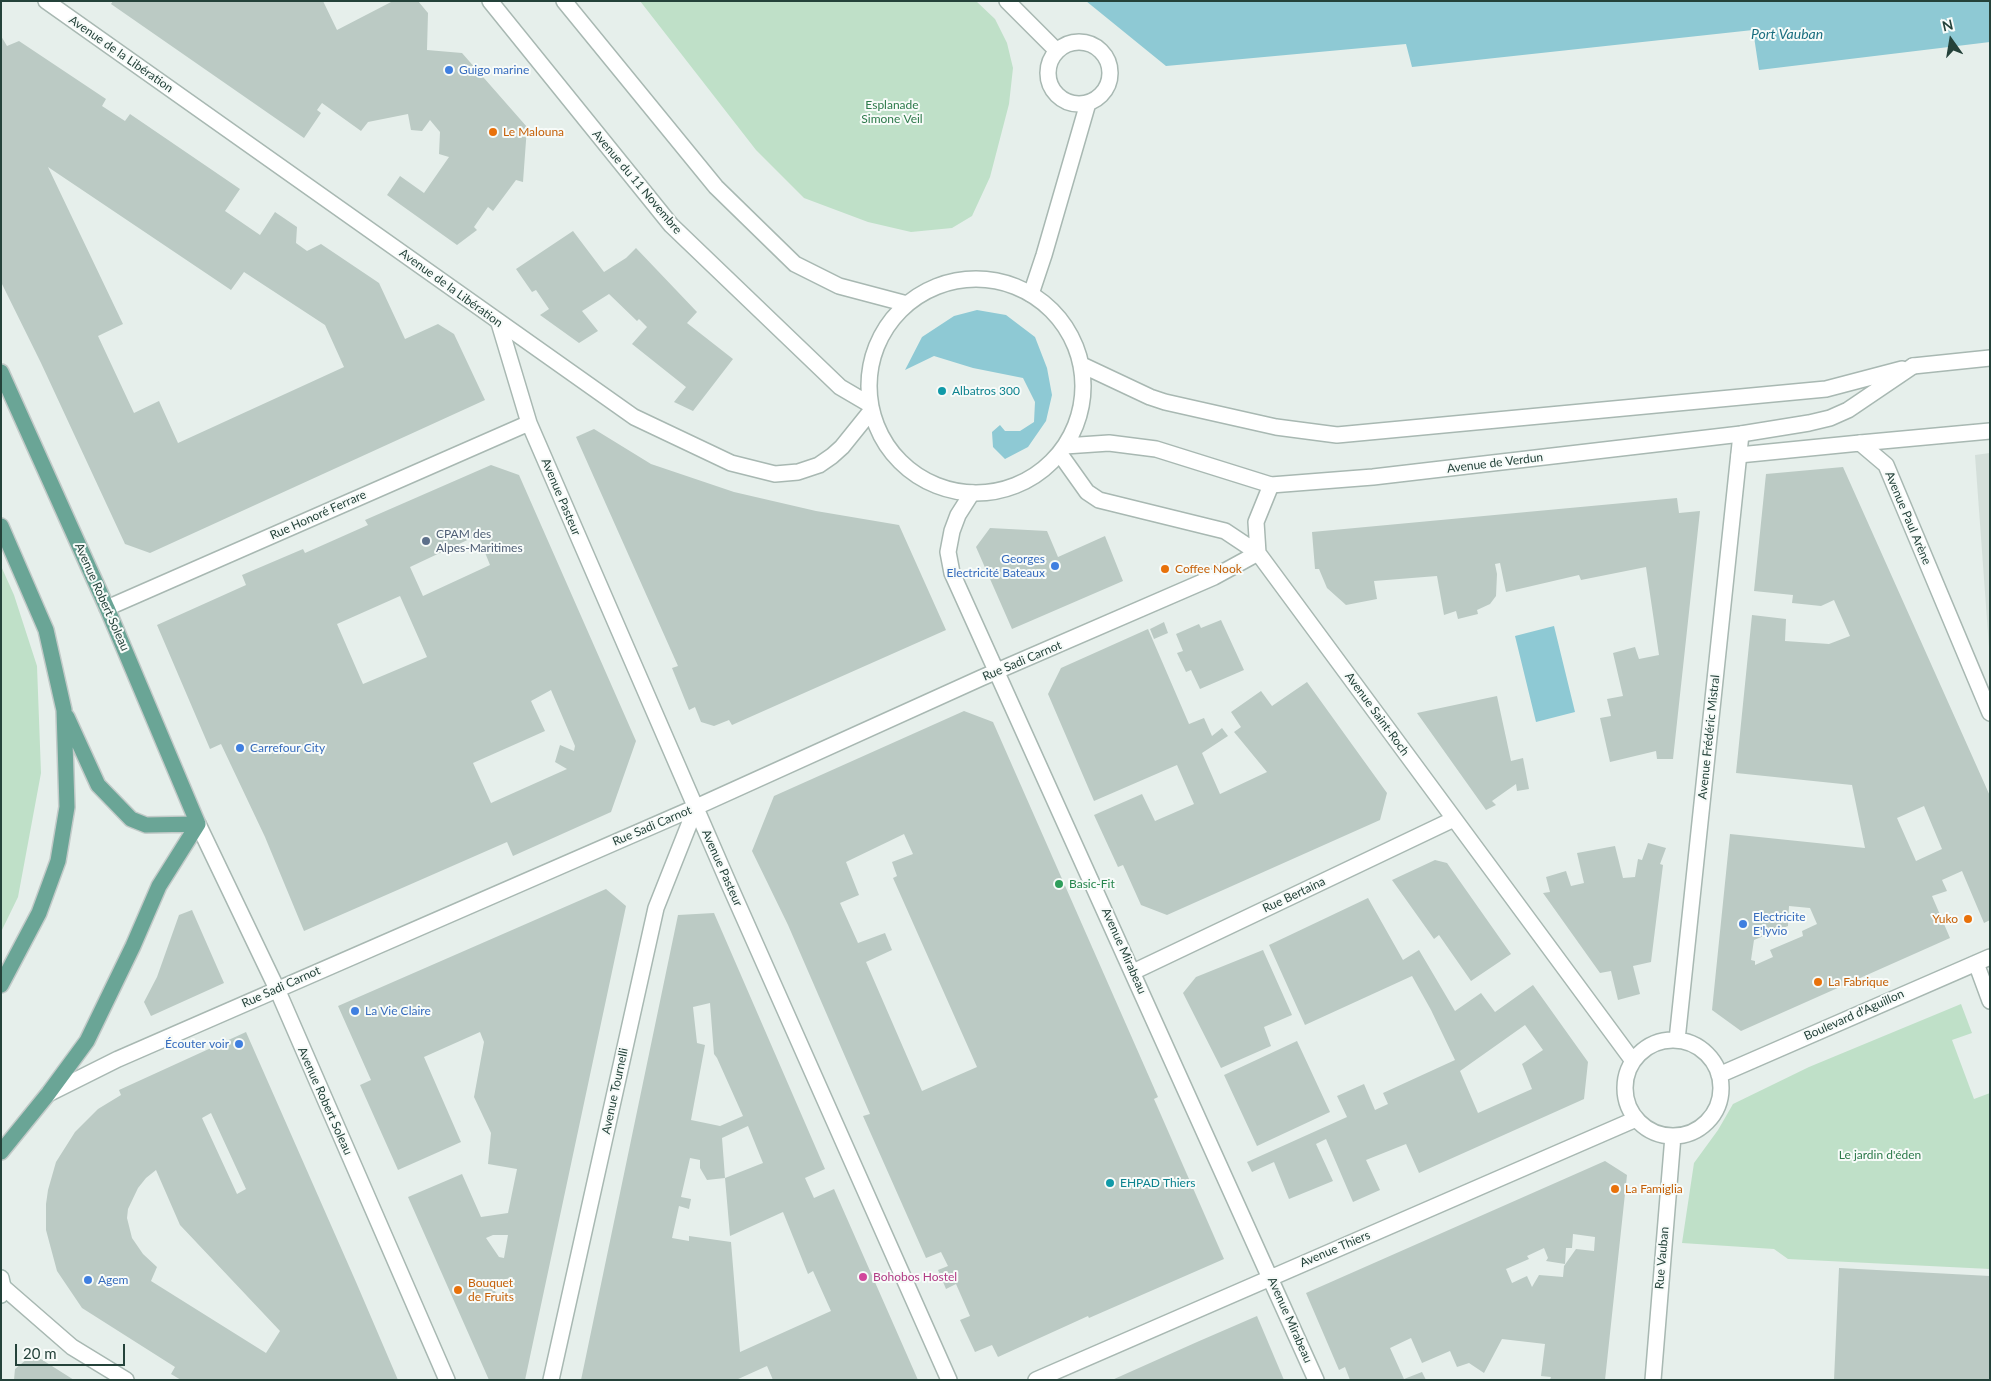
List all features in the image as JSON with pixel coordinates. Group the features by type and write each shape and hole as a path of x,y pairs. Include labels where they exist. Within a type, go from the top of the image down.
{"main road":[{"name":"Avenue Robert Soleau","path":"1,372 107,608 198,824"},
{"path":"1,526 46,630 64,710 67,808 58,861 39,914 1,985"},
{"path":"64,710 98,785 131,819 146,825 198,824"},
{"path":"48,1094 87,1042 133,946 159,886 198,824"},
{"name":"Rue Sadi Carnot","path":"1,1152 48,1094"}],"street":[{"name":"Avenue de la Libération","path":"46,1 634,418 731,463 775,474 798,472 819,465 832,456 870,407"},
{"name":"Avenue du 11 Novembre","path":"490,1 671,225 840,387 870,407"},
{"path":"564,1 716,187 795,264 840,286 907,304"},
{"path":"1008,1 1057,51"},
{"path":"1078,42 1092,45 1102,52 1108,63 1110,76 1106,88 1099,98 1088,103 1075,104 1063,101 1048,82 1047,71 1050,60 1066,44 1078,42"},
{"path":"1031,294 1088,103"},
{"path":"975,278 998,281 1021,288 1060,318 1073,339 1082,365 1084,393 1078,421 1063,450 1042,471 1021,484 997,492 972,494 945,489 919,478 897,460 881,437 870,407 868,375 875,349 888,324 907,304 927,290 950,282 975,278"},
{"name":"Avenue Pasteur","path":"499,323 529,424 949,1380"},
{"name":"Avenue de Verdun","path":"1082,365 1150,397 1165,402 1276,427 1336,435 1826,389 1913,366 1990,358"},
{"name":"Avenue de Verdun","path":"1063,450 1109,443 1156,449 1272,486 1373,477 1741,434 1808,423 1830,418 1848,410 1913,366"},
{"name":"Rue Honoré Ferrare","path":"107,608 529,424"},
{"path":"1739,456 1990,431"},
{"name":"Avenue Frédéric Mistral","path":"1677,1040 1741,434"},
{"name":"Avenue Paul Arène","path":"1860,443 1886,465 1990,713"},
{"name":"Avenue Saint-Roch","path":"1063,450 1087,492 1099,500 1225,531 1258,553 1633,1061"},
{"path":"1258,553 1256,522 1272,486"},
{"name":"Avenue Mirabeau","path":"972,494 958,515 952,531 948,552 952,573 1316,1380"},
{"name":"Rue Sadi Carnot","path":"48,1094 118,1059 696,807 996,672 1214,578 1258,553"},
{"name":"Avenue Tournelli","path":"551,1380 656,908 696,807"},
{"name":"Rue Bertaina","path":"1133,972 1454,819"},
{"name":"Avenue Robert Soleau","path":"198,824 277,989 448,1380"},
{"path":"1983,960 1990,1000"},
{"name":"Boulevard d'Aguillon","path":"1720,1075 1983,960"},
{"path":"1677,1040 1688,1042 1703,1050 1714,1063 1720,1075 1721,1092 1717,1108 1704,1123 1689,1133 1673,1136 1649,1130 1636,1119 1630,1109 1625,1093 1626,1077 1633,1061 1645,1048 1660,1041 1677,1040"},
{"name":"Avenue Thiers","path":"1036,1380 1270,1276 1636,1119"},
{"name":"Rue Vauban","path":"1653,1380 1673,1136"},
{"path":"2,1287 72,1347 126,1380"}],"shaded area":[{"path":"1990,453 1990,661 1975,455"}],"green space":[{"name":"Esplanade Simone Veil","path":"640,1 976,1 995,19 1007,43 1013,68 1009,104 990,177 972,216 952,228 911,232 868,222 804,198 756,150"},
{"path":"1,566 14,595 37,666 41,773 18,897 1,932"},
{"name":"Le jardin d'éden","path":"1961,1004 1972,1033 1952,1040 1974,1099 1990,1093 1990,1269 1788,1259 1774,1249 1682,1243 1694,1163 1718,1130 1733,1104 1809,1067"}],"water":[{"name":"Port Vauban","path":"1086,1 1990,1 1990,42 1759,70 1753,30 1412,67 1406,44 1166,66"},
{"path":"977,310 1006,315 1035,337 1047,368 1052,395 1046,421 1028,447 1005,459 993,447 992,432 1000,425 1005,431 1020,431 1034,422 1035,402 1023,378 973,368 934,356 905,370 922,337 954,316"},
{"path":"1554,626 1575,712 1536,722 1515,636"}],"building":[{"path":"113,1 323,1 337,30 393,1 418,1 428,13 427,50 462,53 527,127 523,182 516,180 493,211 488,207 474,227 477,230 457,245 387,195 400,176 424,193 449,157 439,154 440,132 430,120 422,131 411,130 408,114 368,122 361,131 322,103 317,110 321,113 304,138 111,4"},
{"path":"1,36 7,46 19,41 106,99 102,106 125,121 130,114 240,189 225,211 260,235 275,212 297,227 296,243 307,251 321,244 379,283 405,339 438,324 454,334 485,400 150,553 125,544 41,363 1,282","holes":["48,167 231,290 244,272 325,325 344,367 178,443 159,401 134,413 98,336 123,324"]},
{"path":"573,231 604,272 626,258 636,248 697,312 687,323 733,359 693,411 674,402 686,387 632,344 647,327 639,319 637,321 609,294 582,311 598,331 579,343 540,315 549,309 536,290 532,292 516,269"},
{"path":"594,429 651,464 734,492 816,511 899,525 946,630 732,725 729,720 714,726 701,722 695,707 689,710 672,668 678,666 576,437"},
{"path":"491,465 519,475 636,741 611,812 513,856 507,842 304,931 265,837 221,744 210,749 157,625 246,585 242,575 303,549 305,553 368,525 365,520","holes":["478,535 490,565 423,596 410,567","400,596 427,657 363,684 337,624","551,690 575,746 574,751 560,745 555,762 567,769 491,803 473,763 545,731 531,701"]},
{"path":"1843,467 1990,796 1990,920 1984,923 1962,871 1942,880 1947,891 1932,896 1950,938 1741,1031 1712,1010 1730,834 1865,848 1852,785 1736,773 1752,615 1786,619 1785,641 1829,644 1850,636 1834,600 1821,606 1792,603 1793,595 1754,591 1766,474","holes":["1924,806 1942,849 1916,861 1897,818","1789,906 1810,908 1817,924 1802,931 1803,936 1770,950 1773,957 1755,965 1755,961 1751,960 1754,940 1788,926"]},
{"path":"1677,498 1679,513 1700,511 1673,759 1657,759 1656,751 1610,762 1600,718 1611,716 1607,699 1623,696 1613,653 1635,647 1639,659 1659,655 1646,567 1581,580 1579,575 1506,592 1500,563 1495,564 1497,574 1496,596 1490,604 1477,610 1478,614 1458,619 1456,611 1444,615 1437,576 1374,581 1377,599 1346,605 1327,588 1319,569 1315,569 1312,532"},
{"path":"990,528 1047,531 1058,557 1105,536 1123,581 1012,629 976,547"},
{"path":"1221,620 1244,670 1200,689 1191,670 1186,672 1177,653 1183,651 1176,634 1199,624 1201,628"},
{"path":"1164,622 1168,633 1154,639 1150,629"},
{"path":"1148,629 1189,724 1204,718 1212,736 1222,728 1228,736 1202,753 1220,794 1267,772 1234,732 1241,727 1231,712 1261,691 1272,706 1307,682 1387,793 1380,820 1167,915 1141,905 1123,865 1118,867 1094,815 1142,794 1155,821 1194,804 1177,765 1094,801 1048,694 1061,668"},
{"path":"1497,696 1511,761 1523,758 1529,789 1517,791 1516,784 1492,801 1496,805 1486,810 1417,713"},
{"path":"964,711 993,722 1158,1097 1154,1099 1224,1259 1089,1318 1088,1316 998,1357 992,1345 975,1352 960,1320 970,1316 956,1284 946,1289 938,1270 948,1266 941,1252 926,1258 863,1116 870,1114 788,925 752,851 774,796","holes":["904,834 913,854 892,862 897,876 893,878 977,1067 922,1091 866,962 892,950 885,933 858,943 840,903 859,895 846,862"]},
{"path":"1648,843 1666,848 1660,864 1663,865 1651,962 1633,966 1640,994 1618,1000 1611,971 1600,973 1543,893 1550,892 1546,877 1566,871 1571,886 1584,883 1577,853 1615,846 1623,878 1635,877 1638,859 1642,860"},
{"path":"1435,860 1447,863 1511,954 1471,981 1439,935 1434,939 1392,880"},
{"path":"606,889 626,906 525,1380 489,1380 408,1197 462,1174 481,1217 508,1213 517,1169 488,1164 491,1133 474,1097 484,1042 480,1032 424,1057 461,1142 398,1170 360,1085 371,1080 338,1006","holes":["493,1235 508,1235 504,1258 499,1257 486,1238","511,1278 507,1297 498,1298 491,1282"]},
{"path":"1368,898 1403,960 1419,950 1455,1011 1481,993 1495,1012 1533,985 1588,1062 1584,1099 1419,1173 1406,1144 1366,1160 1380,1190 1353,1202 1326,1139 1316,1144 1333,1181 1289,1199 1274,1162 1252,1172 1247,1162 1347,1117 1337,1096 1364,1084 1375,1110 1388,1104 1383,1093 1455,1060 1412,976 1305,1025 1269,945","holes":["1525,1025 1543,1050 1522,1064 1532,1089 1478,1113 1460,1071"]},
{"path":"192,910 224,983 151,1016 144,1002 157,977 179,915"},
{"path":"714,913 825,1169 805,1178 814,1198 834,1189 918,1380 773,1380 767,1366 736,1380 581,1380 678,915","holes":["710,1003 714,1054 743,1116 720,1126 691,1120 705,1045 697,1043 693,1007","748,1126 763,1163 725,1178 722,1138","690,1158 700,1160 700,1168 707,1180 725,1178 730,1236 783,1212 808,1274 813,1271 831,1311 740,1352 731,1242 689,1236 689,1241 672,1238 679,1206 689,1209 691,1199 681,1197"]},
{"path":"1263,950 1292,1015 1264,1027 1271,1046 1221,1068 1183,993 1196,977"},
{"path":"246,1032 398,1380 181,1380 171,1374 175,1367 82,1308 57,1271 46,1230 48,1190 56,1162 75,1132 98,1109 121,1095 119,1090","holes":["211,1113 246,1189 237,1194 202,1118","156,1170 180,1225 280,1331 266,1353 151,1281 157,1267 143,1254 132,1238 127,1218 128,1209 138,1188"]},
{"path":"1297,1041 1330,1112 1257,1146 1224,1075"},
{"path":"1605,1161 1627,1175 1605,1380 1550,1380 1551,1377 1541,1376 1545,1344 1502,1339 1484,1373 1469,1363 1457,1367 1450,1351 1422,1363 1411,1338 1390,1348 1404,1379 1422,1372 1426,1380 1350,1380 1345,1367 1339,1370 1306,1293","holes":["1573,1234 1595,1237 1594,1251 1576,1249 1564,1266 1563,1277 1539,1275 1532,1287 1527,1276 1512,1283 1506,1269 1529,1259 1527,1256 1544,1248 1548,1258 1546,1261 1565,1264 1566,1248 1572,1248"]},
{"path":"1839,1268 1990,1276 1990,1380 1834,1380"},
{"path":"1257,1316 1284,1380 1112,1380 1197,1342"},
{"path":"33,1354 74,1380 14,1380 15,1369"}],"place":[{"name":"Guigo marine","path":"449,70"},
{"name":"Le Malouna","path":"493,132"},
{"name":"Albatros 300","path":"942,391"},
{"name":"CPAM des Alpes-Maritimes","path":"426,541"},
{"name":"Georges Electricité Bateaux","path":"1055,566"},
{"name":"Coffee Nook","path":"1165,569"},
{"name":"Carrefour City","path":"240,748"},
{"name":"Basic-Fit","path":"1059,884"},
{"name":"Yuko","path":"1968,919"},
{"name":"Electricite E'lyvio","path":"1743,924"},
{"name":"La Fabrique","path":"1818,982"},
{"name":"La Vie Claire","path":"355,1011"},
{"name":"Écouter voir","path":"239,1044"},
{"name":"EHPAD Thiers","path":"1110,1183"},
{"name":"La Famiglia","path":"1615,1189"},
{"name":"Bohobos Hostel","path":"863,1277"},
{"name":"Agem","path":"88,1280"},
{"name":"Bouquet de Fruits","path":"458,1290"}]}
